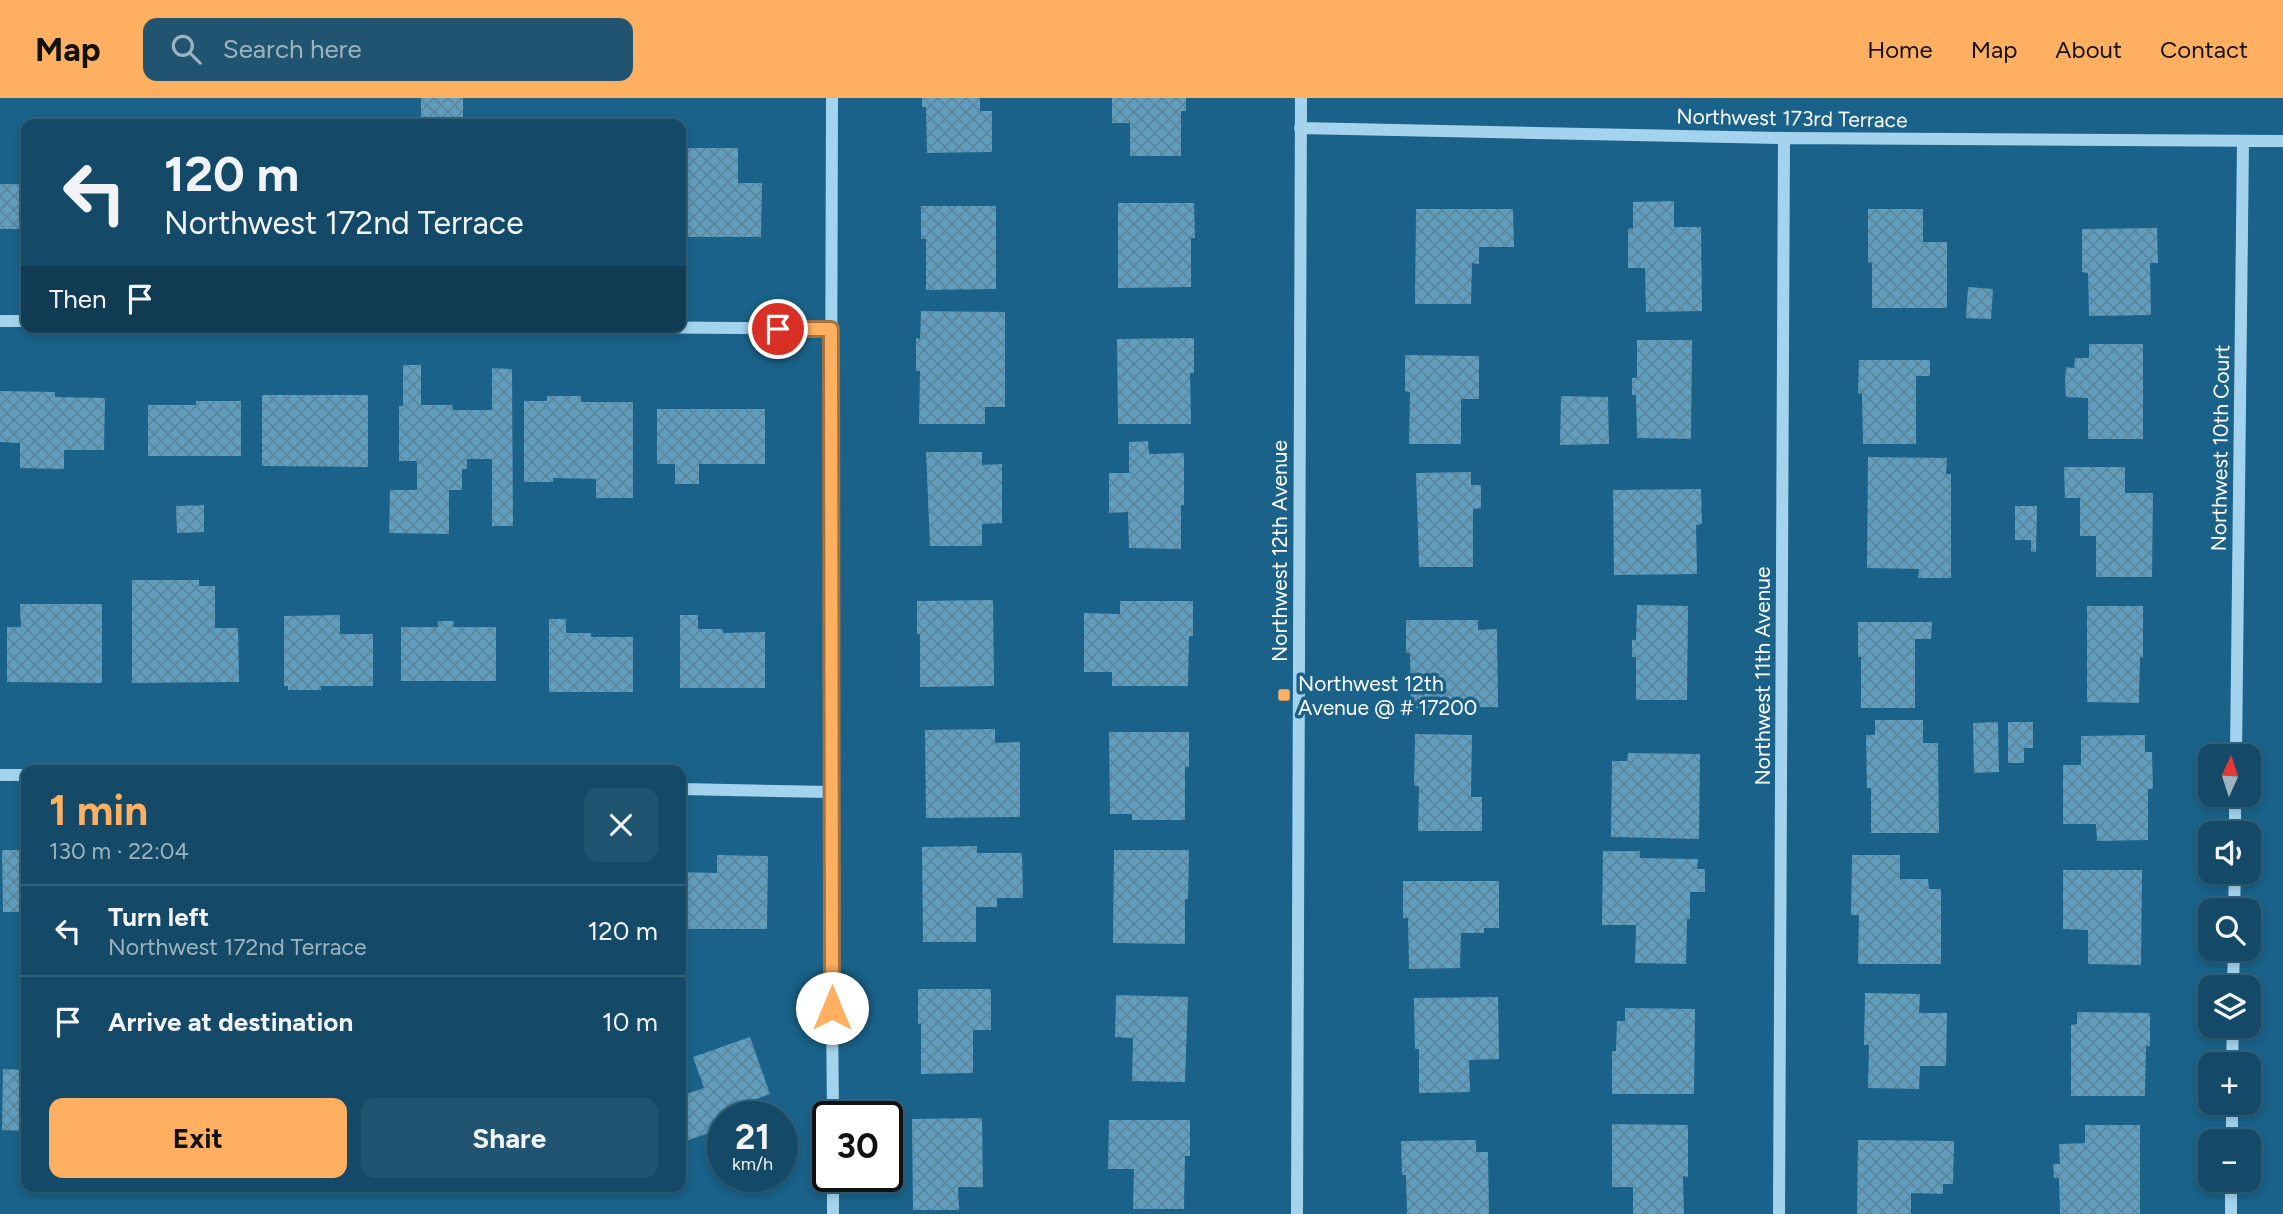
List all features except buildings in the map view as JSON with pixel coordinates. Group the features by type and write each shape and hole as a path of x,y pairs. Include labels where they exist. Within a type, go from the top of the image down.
{"street":[{"path":"832,98 830,792 833,1101"},
{"name":"Northwest 12th Avenue","path":"1297,1214 1301,98"},
{"name":"Northwest 173rd Terrace","path":"1300,128 1784,138 2283,141"},
{"name":"Northwest 11th Avenue","path":"1779,1214 1784,138"},
{"name":"Northwest 10th Court","path":"2236,744 2242,141"},
{"path":"0,321 21,321"},
{"path":"686,328 831,329"},
{"path":"0,775 21,775"},
{"path":"686,789 830,792"},
{"path":"833,1192 833,1214"},
{"path":"2231,1192 2231,1214"}],"place":[{"name":"Northwest 12th Avenue @ # 17200","path":"1284,695"}],"route":[{"path":"778,329 831,329 832,1008"}]}
